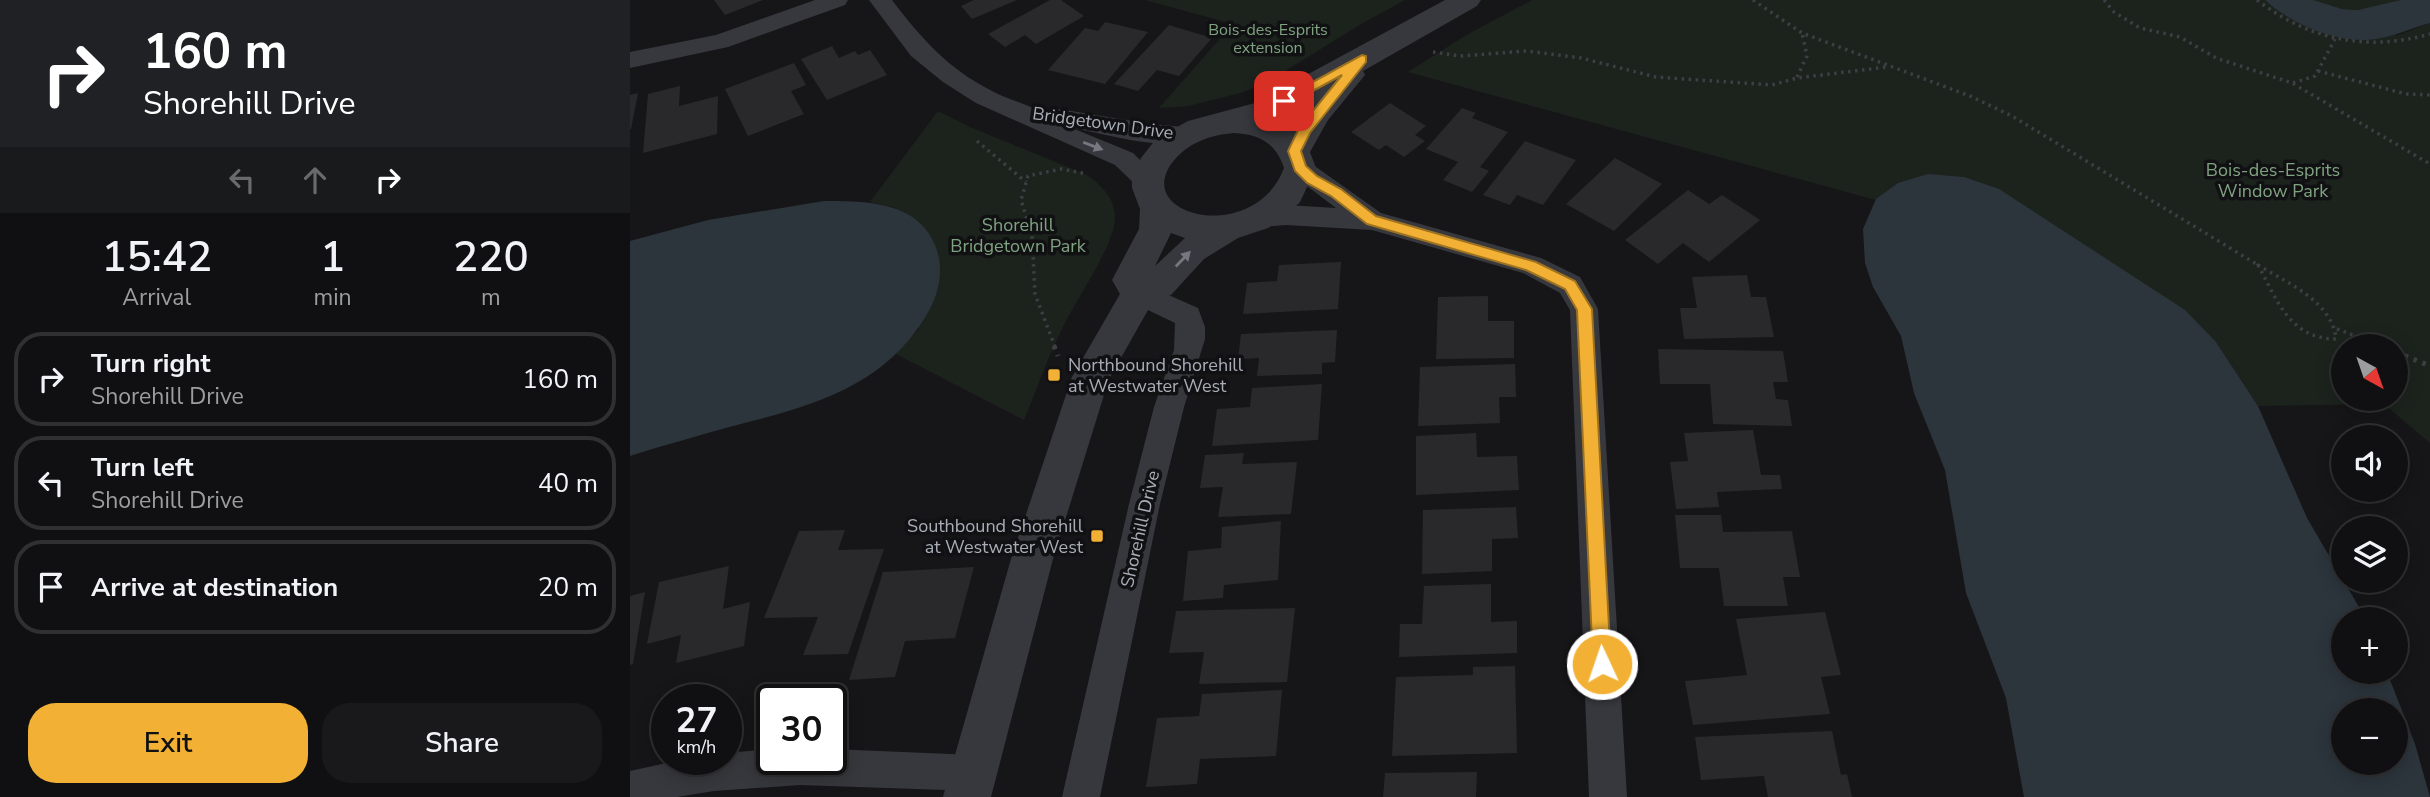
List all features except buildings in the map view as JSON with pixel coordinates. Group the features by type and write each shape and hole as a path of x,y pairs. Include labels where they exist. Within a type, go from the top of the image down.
{"street":[{"path":"630,60 720,42 837,0"},
{"name":"Bridgetown Drive","path":"880,0 929,60 984,97 1124,159 1153,195"},
{"path":"1234,122 1266,111 1467,0"},
{"path":"630,790 671,777 768,766 970,785 1032,559 1091,377 1139,293 1158,285 1192,250 1282,202 1293,186 1297,159 1316,114 1362,59"},
{"name":"Bridgetown Drive","path":"1021,112 1151,133 1185,134"},
{"path":"1139,293 1130,280 1156,229 1153,164 1165,149 1185,134 1217,123 1260,125 1283,136 1312,180 1336,193 1372,220"},
{"path":"1153,195 1183,224 1205,228 1286,215 1372,220 1531,265 1570,285 1584,309 1608,797"},
{"name":"Shorehill Drive","path":"1081,797 1139,524 1170,404 1193,330 1188,316 1139,293"}],"path":[{"path":"1753,0 1802,33 1970,96 2012,116 2258,265 2298,290 2332,318 2337,329 2336,339 2322,341 2306,335 2288,317 2258,265"},
{"path":"2104,0 2114,12 2140,28 2180,37 2216,58 2292,83 2430,164"},
{"path":"2256,0 2282,19 2355,44 2400,43 2430,34"},
{"path":"1797,78 1808,63 1808,46 1802,33"},
{"path":"2292,83 2315,76 2335,39"},
{"path":"1433,52 1460,56 1527,51 1581,58 1656,77 1772,85 1797,78 1888,66"},
{"path":"2318,71 2406,94 2430,94"},
{"path":"977,141 1026,182"},
{"path":"1058,356 1035,294 1032,235 1021,200 1028,176 1061,169 1093,174"},
{"path":"2337,329 2350,334"},
{"path":"2408,357 2430,366"}],"green space":[{"name":"Bois-des-Esprits extension","path":"1145,0 1405,0 1269,81 1244,92 1188,106 1159,108 1233,24"},
{"name":"Bois-des-Esprits Window Park","path":"1532,0 2265,0 2268,3 2398,35 2430,23 2430,443 2392,411 2408,411 2408,334 2331,334 2331,405 2258,406 2216,342 1876,200 1408,72 1468,34"},
{"path":"2313,0 2401,0 2380,7 2357,10 2334,7"},
{"name":"Shorehill Bridgetown Park","path":"938,111 1087,175 1102,188 1113,204 1115,218 1109,242 1058,337 1024,420 896,354 919,329 896,208 870,202"}],"shaded area":[{"path":"2265,0 2313,0 2342,9 2358,10 2401,0 2430,0 2430,23 2383,38 2353,40 2312,29 2286,16"},
{"path":"1928,174 1964,177 1999,189 2185,310 2216,342 2258,406 2307,518 2331,559 2331,593 2351,593 2359,607 2331,607 2331,684 2392,684 2397,698 2331,698 2331,775 2408,775 2408,726 2430,797 2024,797 2006,698 1966,593 1945,470 1914,393 1901,336 1873,287 1865,263 1863,229 1876,199 1898,183"},
{"path":"824,201 888,206 916,220 927,230 938,254 939,282 931,308 908,341 888,361 866,377 816,402 630,456 630,241 708,220"}],"place":[{"name":"Northbound Shorehill at Westwater West","path":"1054,375"},
{"name":"Southbound Shorehill at Westwater West","path":"1097,536"}],"route":[{"path":"1284,101 1362,59 1304,131 1295,151 1300,168 1312,180 1336,193 1372,220 1531,265 1570,285 1584,309 1602,664"}]}
